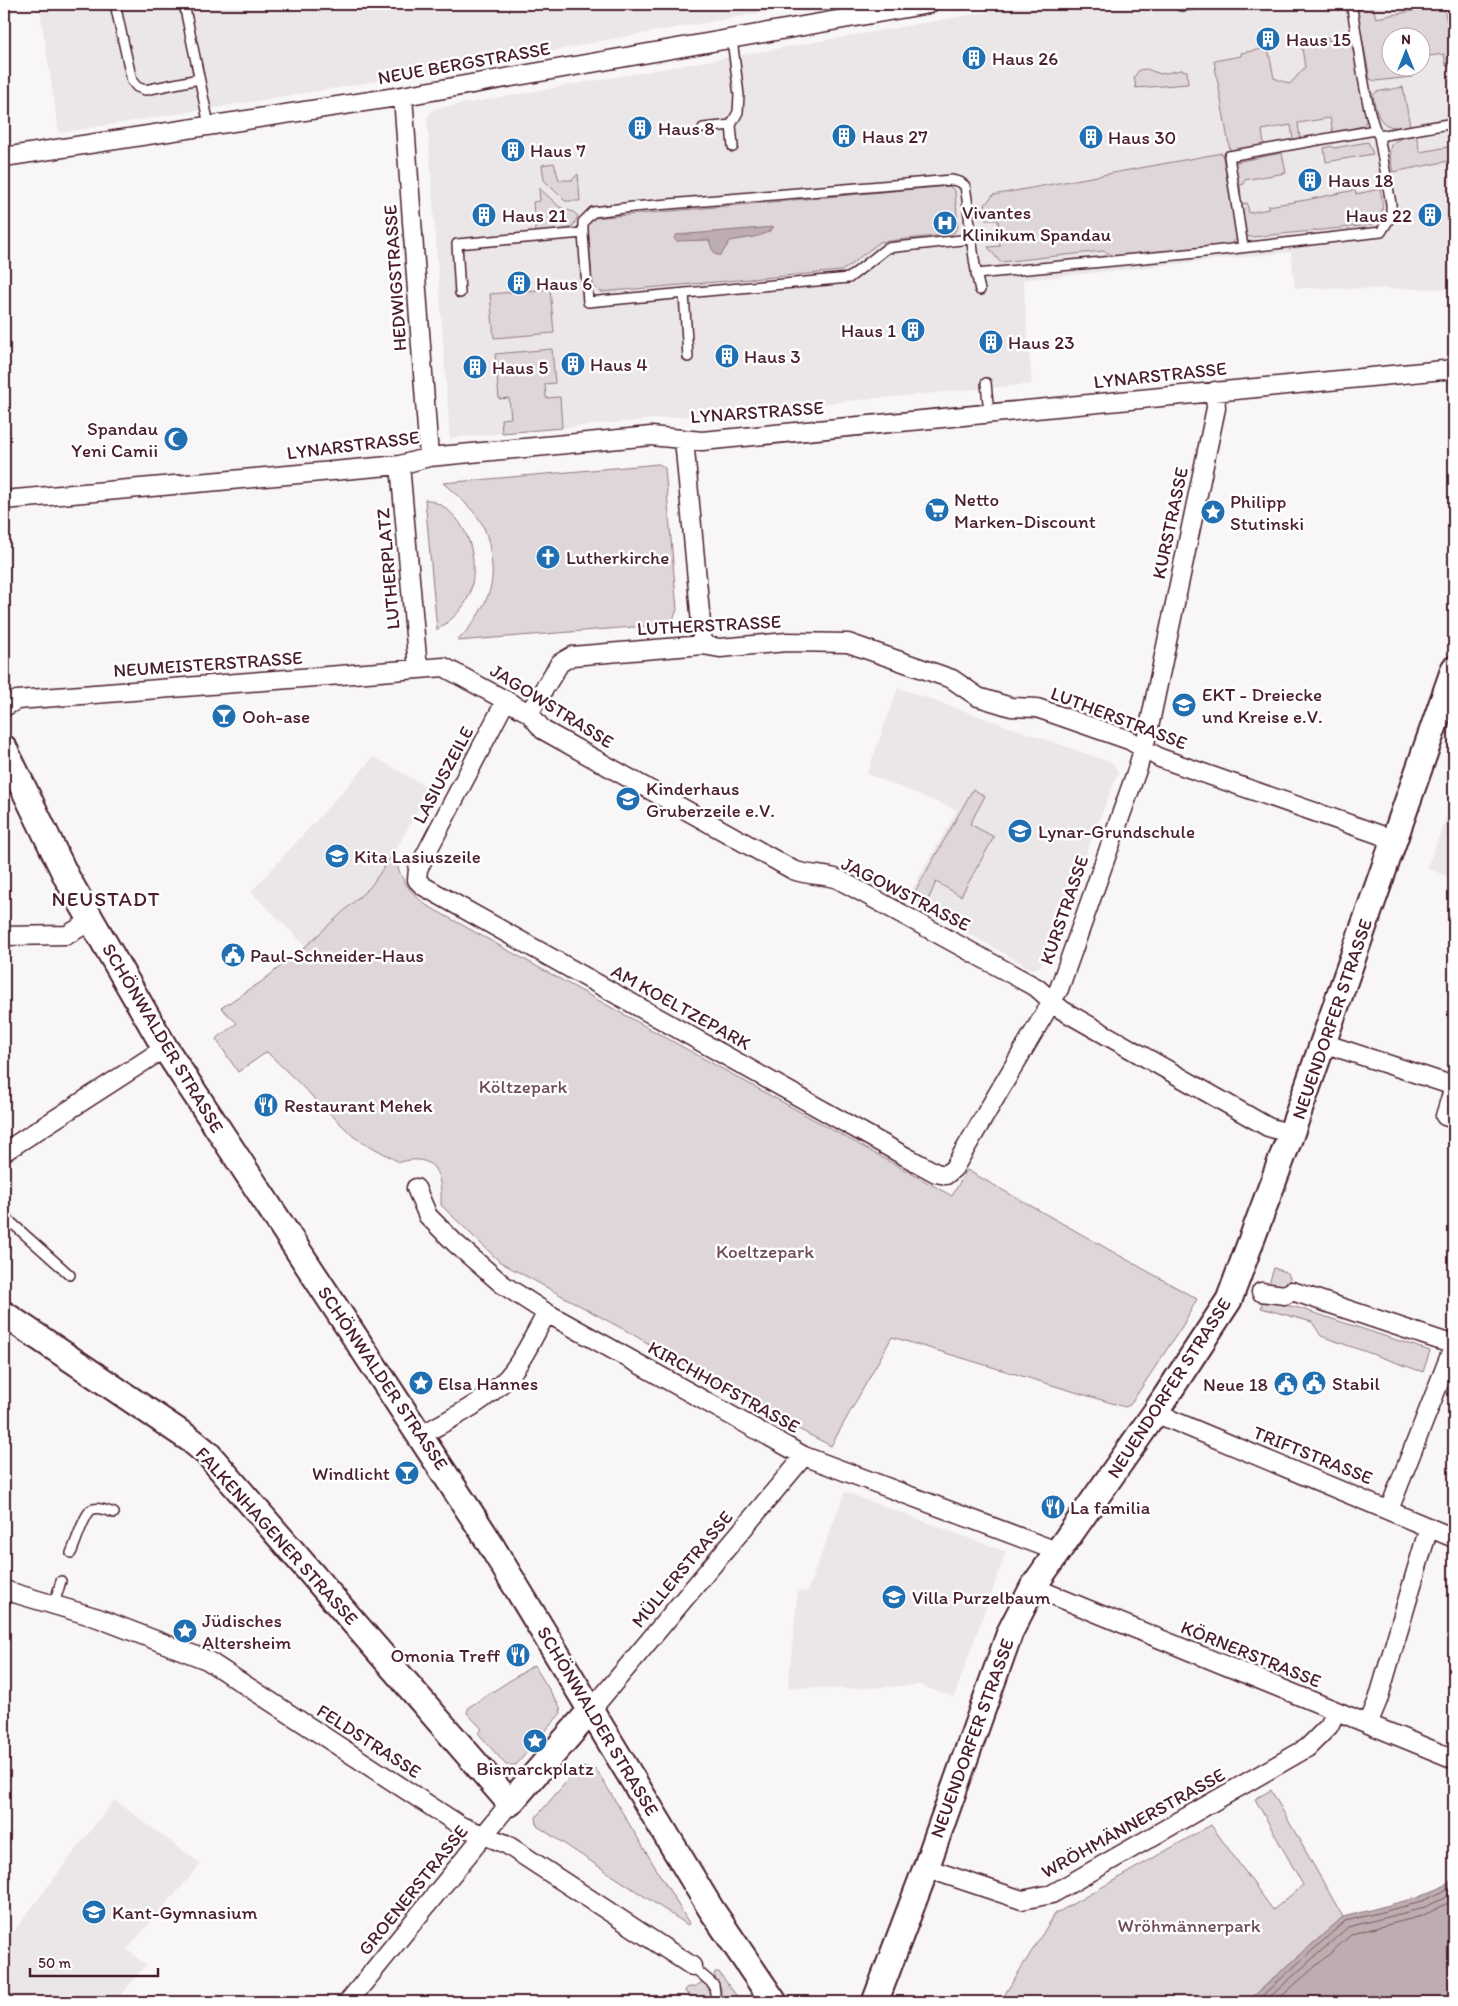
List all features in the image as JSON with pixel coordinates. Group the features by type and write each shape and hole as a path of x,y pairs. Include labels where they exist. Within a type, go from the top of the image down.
{"street":[{"name":"NEUE BERGSTRASSE","path":"4,157 403,96 929,4"},
{"name":"HEDWIGSTRASSE","path":"403,96 429,457"},
{"name":"LYNARSTRASSE","path":"4,500 400,465 429,457 651,436 702,441 1454,369"},
{"name":"KURSTRASSE","path":"936,1173 946,1174 954,1168 1059,989 1143,748 1216,408 1215,391"},
{"path":"684,439 703,645"},
{"name":"LUTHERPLATZ","path":"400,465 418,669"},
{"name":"LUTHERSTRASSE","path":"529,713 554,672 566,658 572,656 703,645 720,648 787,642 848,643 952,679 978,697 1011,707 1037,708 1129,740 1160,758 1395,840"},
{"name":"JAGOWSTRASSE","path":"418,669 444,667 506,700 529,713 543,730 785,865 809,875 838,878 1037,988 1062,1010 1268,1127 1291,1134"},
{"name":"NEUMEISTERSTRASSE","path":"4,707 17,700 418,669"},
{"name":"NEUENDORFER STRASSE","path":"875,2002 926,1868 1010,1632 1033,1587 1156,1413 1230,1300 1291,1134 1454,670"},
{"name":"LASIUSZEILE","path":"418,869 506,700"},
{"name":"SCHÖNWALDER STRASSE","path":"4,748 67,878 93,920 165,1048 483,1532 592,1708 711,1909 774,2002"},
{"name":"AM KOELTZEPARK","path":"418,869 417,880 423,886 936,1173"},
{"path":"4,936 67,935 93,920"},
{"path":"1323,1043 1453,1099"},
{"path":"4,1152 165,1048"},
{"name":"KIRCHHOFSTRASSE","path":"416,1188 428,1216 460,1248 502,1284 546,1313 804,1456 1059,1552"},
{"path":"1260,1292 1285,1295 1292,1291 1454,1345 1389,1510"},
{"path":"421,1436 493,1392 516,1367 546,1313"},
{"name":"FALKENHAGENER STRASSE","path":"4,1314 191,1440 208,1454 510,1803"},
{"name":"TRIFTSTRASSE","path":"1156,1413 1454,1538"},
{"name":"MÜLLERSTRASSE","path":"592,1708 804,1456"},
{"path":"1368,1724 1378,1700 1429,1527"},
{"name":"KÖRNERSTRASSE","path":"1033,1587 1454,1759"},
{"name":"FELDSTRASSE","path":"4,1590 98,1618 207,1660 461,1826 506,1844 692,1966"},
{"path":"510,1803 592,1708"},
{"name":"WRÖHMÄNNERSTRASSE","path":"926,1868 1022,1900 1052,1894 1307,1748 1329,1726 1336,1711"},
{"name":"GROENERSTRASSE","path":"348,2002 486,1835 510,1803"}],"lane":[{"path":"115,4 132,81 137,87 144,90 199,79"},
{"path":"184,4 209,125"},
{"path":"1180,4 1181,6 1196,4"},
{"path":"976,274 1243,248 1381,232 1391,216 1391,204 1351,4"},
{"path":"732,39 738,95 738,112 732,125 733,147"},
{"path":"1243,248 1229,156 1454,123"},
{"path":"703,128 732,125"},
{"path":"971,239 887,248 849,278 588,302 583,222 593,212 633,207 952,180 960,182 964,186 976,274 980,290"},
{"path":"460,293 457,244 583,233"},
{"path":"684,293 688,357"},
{"path":"986,383 989,413"},
{"path":"4,1216 70,1275"},
{"path":"71,1554 91,1510 98,1509 114,1513"},
{"path":"54,1604 61,1581"},
{"path":"692,1966 714,1985 716,2002"}],"shaded area":[{"path":"39,4 812,4 601,41 544,53 525,54 427,73 59,133"},
{"name":"Vivantes Klinikum Spandau","path":"1033,4 1452,4 1454,13 1454,289 1295,288 1291,252 1023,280 1032,384 450,438 427,117 434,109"},
{"name":"Lynar-Grundschule","path":"898,688 1113,763 1118,773 1041,966 1032,969 907,899 957,810 867,774"},
{"name":"Kita Lasiuszeile","path":"374,757 430,789 395,851 371,886 306,946 251,892"},
{"path":"1454,797 1454,879 1427,868"},
{"name":"Villa Purzelbaum","path":"845,1492 1006,1552 954,1697 919,1685 849,1689 788,1687 798,1591 807,1592"},
{"name":"Kant-Gymnasium","path":"114,1800 201,1864 127,1949 146,1965 115,2002 4,2002 4,1944"}],"green space":[{"path":"1443,5 1454,51 1454,65 1446,66 1444,54 1430,56 1430,28 1380,28 1380,78 1403,78 1375,81 1370,79 1357,10 1373,6 1376,18"},
{"path":"1328,37 1329,41 1352,37 1366,115 1366,122 1363,126 1333,133 1330,118 1298,123 1300,139 1293,140 1291,125 1262,130 1264,145 1230,151 1214,61 1268,48 1274,78 1290,84 1305,67 1301,42"},
{"path":"1146,69 1161,74 1181,70 1187,71 1188,84 1136,88 1134,77 1139,70"},
{"path":"1403,87 1410,126 1393,127 1387,125 1379,117 1373,95 1376,92"},
{"path":"1416,135 1420,152 1454,146 1454,160 1393,172 1390,155 1391,145 1399,139"},
{"path":"1368,142 1373,154 1326,162 1324,148"},
{"path":"1222,153 1238,238 1229,245 1117,257 1103,251 1000,262 988,247 1000,246 998,220 986,220 985,205 993,195"},
{"path":"1282,153 1286,173 1244,180 1244,184 1240,185 1241,198 1239,199 1233,168 1236,162"},
{"path":"554,163 559,180 572,180 578,174 580,201 565,201 544,180 542,165"},
{"path":"949,186 955,191 958,227 953,234 880,242 841,271 601,292 594,287 592,281 588,225 594,218"},
{"path":"539,188 560,207 578,216 573,226 568,229 535,232 533,202 540,201"},
{"path":"1380,189 1381,215 1371,225 1252,237 1249,237 1245,232 1240,204 1247,203 1249,213 1268,209 1268,206 1355,190 1356,194"},
{"path":"550,289 554,333 494,338 490,294"},
{"path":"552,349 555,383 545,384 546,398 560,397 562,428 502,433 501,419 511,418 509,398 499,399 495,354"},
{"path":"659,464 665,468 677,610 672,622 658,625 457,641 469,628 488,595 491,586 492,568 490,547 481,522 468,506 443,483"},
{"path":"425,499 439,504 460,523 467,535 473,564 470,593 464,605 437,630"},
{"path":"973,789 985,796 970,824 994,837 961,896 936,882 926,905 912,897"},
{"name":"Koeltzepark","path":"395,851 398,868 404,882 426,905 952,1196 967,1170 1197,1299 1183,1325 1130,1405 1125,1407 892,1337 831,1446 500,1262 441,1205 438,1175 429,1163 421,1160 399,1162 354,1137 267,1052 238,1072 216,1039 237,1023 221,1008 261,982 306,946 371,886"},
{"path":"1274,1268 1288,1273 1291,1281 1289,1286 1268,1287"},
{"path":"1263,1300 1299,1308 1430,1351 1423,1372 1321,1336 1312,1322 1261,1308"},
{"path":"534,1665 560,1707 561,1713 516,1765 506,1765 478,1733 482,1729 467,1713 469,1707"},
{"path":"579,1767 596,1769 689,1923 688,1925 537,1826 536,1817"},
{"name":"Wröhmännerpark","path":"1271,1790 1343,1917 1247,2002 1000,2002 1055,1914 1211,1825 1273,1910 1303,1885 1255,1799"},
{"path":"715,1972 719,1972 741,2002 721,2002 721,1988 714,1975"},
{"path":"704,1981 711,1990 712,2002 701,2002 685,1992 686,1988 696,1986"}],"water":[{"path":"774,227 760,235 730,241 721,255 716,255 709,240 676,241 674,238 676,235"},
{"path":"1454,1878 1454,2002 1247,2002 1343,1917 1416,1898 1440,1888"}],"place":[{"name":"Haus 15","path":"1268,39"},
{"name":"Haus 26","path":"974,58"},
{"name":"Haus 8","path":"640,128"},
{"name":"Haus 27","path":"844,136"},
{"name":"Haus 30","path":"1091,137"},
{"name":"Haus 7","path":"513,150"},
{"name":"Haus 18","path":"1310,180"},
{"name":"Haus 21","path":"484,215"},
{"name":"Haus 22","path":"1430,215"},
{"name":"Vivantes Klinikum Spandau","path":"945,223"},
{"name":"Haus 6","path":"519,283"},
{"name":"Haus 1","path":"913,330"},
{"name":"Haus 23","path":"991,342"},
{"name":"Haus 3","path":"727,356"},
{"name":"Haus 4","path":"573,364"},
{"name":"Haus 5","path":"475,367"},
{"name":"Spandau Yeni Camii","path":"176,439"},
{"name":"Netto Marken-Discount","path":"937,510"},
{"name":"Philipp Stutinski","path":"1213,512"},
{"name":"Lutherkirche","path":"548,557"},
{"name":"EKT - Dreiecke und Kreise e.V.","path":"1184,705"},
{"name":"Ooh-ase","path":"224,716"},
{"name":"Kinderhaus Gruberzeile e.V.","path":"628,799"},
{"name":"Lynar-Grundschule","path":"1020,831"},
{"name":"Kita Lasiuszeile","path":"337,856"},
{"name":"Paul-Schneider-Haus","path":"233,955"},
{"name":"Restaurant Mehek","path":"266,1105"},
{"name":"Elsa Hannes","path":"421,1383"},
{"name":"Stabil","path":"1314,1383"},
{"name":"Neue 18","path":"1286,1384"},
{"name":"Windlicht","path":"407,1473"},
{"name":"La familia","path":"1053,1507"},
{"name":"Villa Purzelbaum","path":"894,1597"},
{"name":"Jüdisches Altersheim","path":"185,1631"},
{"name":"Omonia Treff","path":"518,1655"},
{"name":"Bismarckplatz","path":"535,1741"},
{"name":"Kant-Gymnasium","path":"94,1912"}],"district":[{"name":"NEUSTADT","path":"106,898"}],"park label":[{"name":"Költzepark","path":"523,1086"}]}
